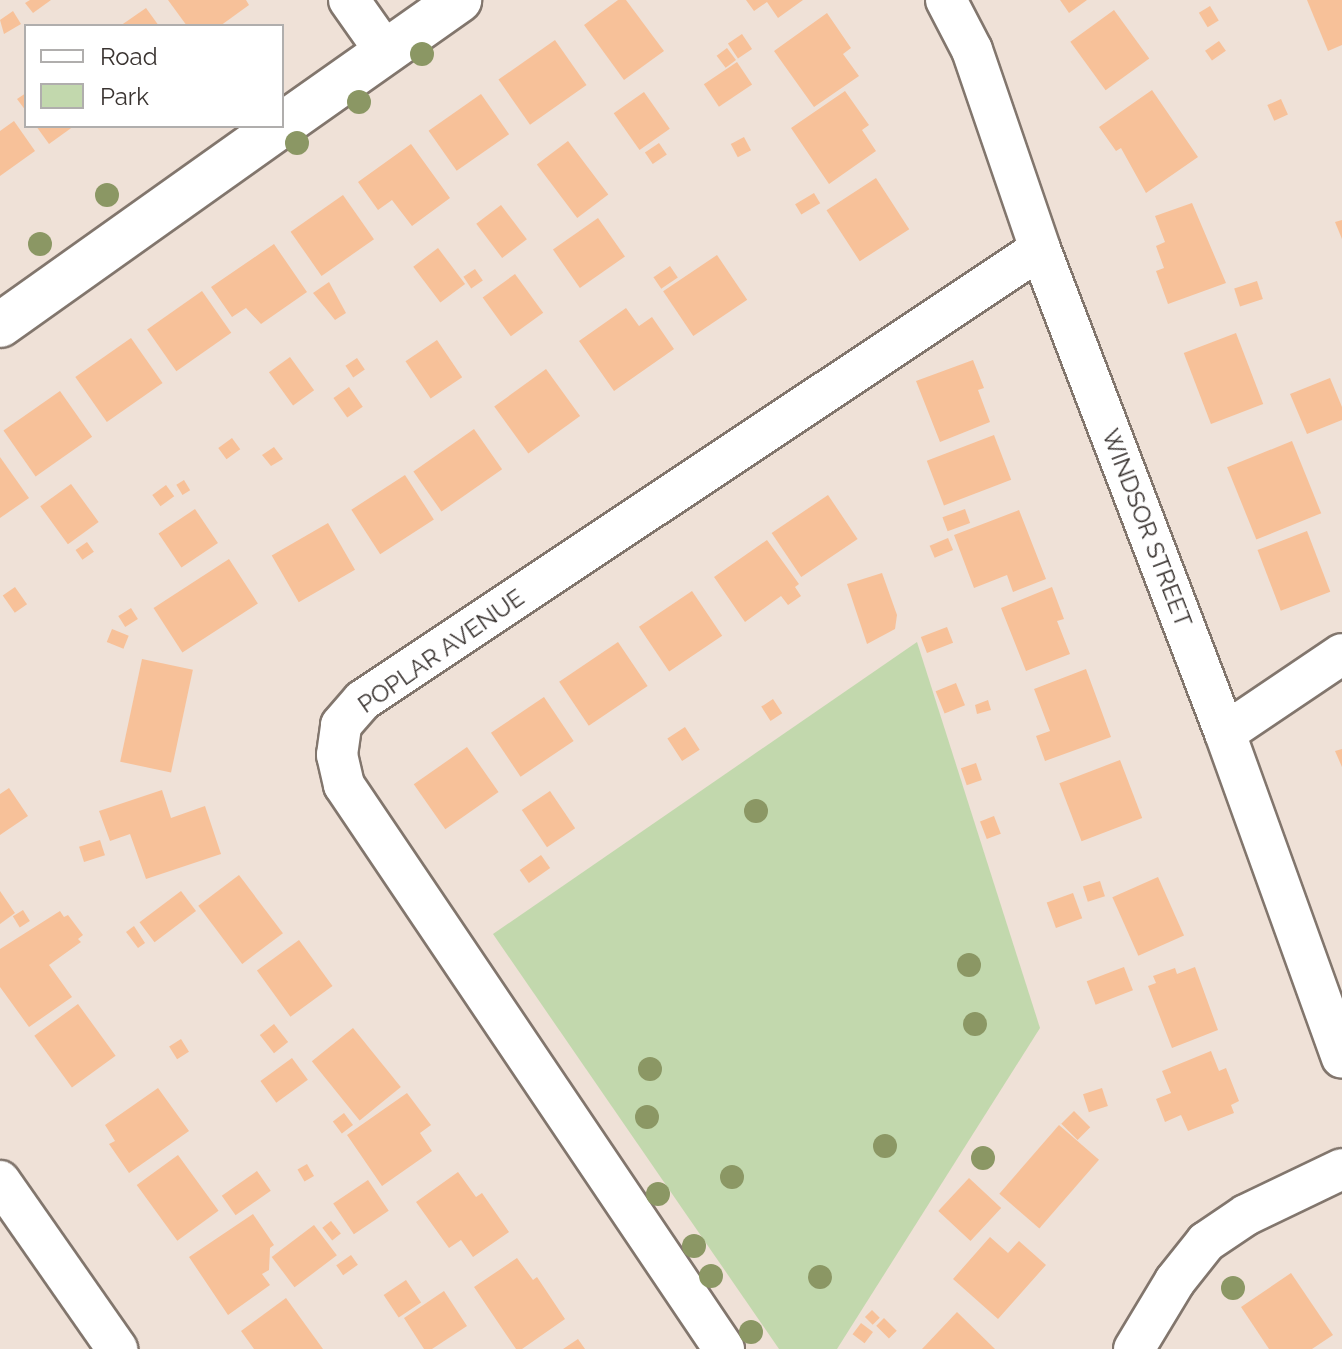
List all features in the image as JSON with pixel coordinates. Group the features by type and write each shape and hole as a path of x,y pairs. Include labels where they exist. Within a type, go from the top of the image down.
{"street":[{"path":"349,0 385,51"},
{"path":"284,123 459,0"},
{"name":"WINDSOR STREET","path":"946,0 972,50 1040,249 1225,733 1342,1058"},
{"path":"0,325 277,128"},
{"name":"POPLAR AVENUE","path":"724,1349 344,785 337,755 341,725 363,700 376,691 1040,249"},
{"path":"1225,733 1342,654"},
{"path":"1134,1349 1175,1281 1206,1242 1246,1215 1342,1169"},
{"path":"0,1181 117,1349"}],"green space":[{"path":"917,642 1040,1028 837,1349 779,1349 493,934"}],"building":[{"path":"30,0 51,0 33,13 25,3"},
{"path":"168,0 246,0 249,5 223,24 186,24"},
{"path":"618,0 626,0 664,51 624,80 584,25"},
{"path":"746,0 803,0 778,18 767,2 754,11"},
{"path":"1060,0 1087,0 1069,13"},
{"path":"1307,0 1342,0 1342,45 1328,51"},
{"path":"1210,6 1219,21 1208,27 1199,13"},
{"path":"146,8 158,24 123,24"},
{"path":"1114,10 1149,59 1106,90 1070,42"},
{"path":"13,11 21,24 4,34 0,20"},
{"path":"827,13 851,48 843,54 859,76 814,107 774,51"},
{"path":"742,34 752,49 738,58 728,44"},
{"path":"555,40 587,85 530,125 498,80"},
{"path":"1219,41 1226,51 1212,61 1205,51"},
{"path":"727,48 736,60 726,68 717,56"},
{"path":"737,62 752,84 719,107 704,84"},
{"path":"1152,90 1198,157 1146,193 1121,148 1116,151 1099,127"},
{"path":"845,91 869,125 862,130 876,151 829,184 791,128"},
{"path":"644,92 670,129 640,150 614,113"},
{"path":"24,94 24,108 17,99"},
{"path":"481,94 509,134 457,171 429,131"},
{"path":"1281,99 1288,115 1274,121 1267,105"},
{"path":"14,121 35,151 0,176 0,131"},
{"path":"37,128 71,128 49,144"},
{"path":"744,137 751,150 738,157 731,144"},
{"path":"568,141 608,195 577,218 537,164"},
{"path":"659,143 667,155 653,164 645,153"},
{"path":"411,144 450,198 412,226 392,200 378,210 358,182"},
{"path":"876,178 909,229 860,261 827,210"},
{"path":"814,193 820,203 801,215 795,204"},
{"path":"343,195 374,239 322,276 291,232"},
{"path":"1192,203 1226,283 1168,304 1156,271 1164,268 1156,246 1165,242 1155,216"},
{"path":"501,205 527,239 502,258 476,224"},
{"path":"598,218 625,257 580,288 553,250"},
{"path":"1342,220 1342,239 1335,222"},
{"path":"274,244 307,292 261,324 246,308 232,317 211,287"},
{"path":"438,248 465,284 440,303 413,267"},
{"path":"717,255 747,300 693,336 663,291"},
{"path":"670,266 678,278 661,289 653,277"},
{"path":"475,269 483,281 471,288 463,277"},
{"path":"515,274 543,313 511,336 483,298"},
{"path":"1257,281 1263,299 1240,306 1234,288"},
{"path":"329,282 346,313 335,320 313,293"},
{"path":"202,291 231,333 176,371 147,329"},
{"path":"626,308 639,326 652,317 674,349 614,391 579,341"},
{"path":"1236,333 1263,404 1211,424 1184,353"},
{"path":"131,338 163,383 107,422 75,377"},
{"path":"437,340 462,377 431,399 405,361"},
{"path":"290,357 314,390 293,405 269,372"},
{"path":"357,358 365,370 353,377 345,366"},
{"path":"973,360 984,388 978,390 990,422 940,442 916,381"},
{"path":"546,369 580,416 528,454 494,407"},
{"path":"1330,378 1342,407 1342,420 1307,434 1290,394"},
{"path":"349,387 363,407 347,418 333,398"},
{"path":"60,391 92,437 36,476 3,431"},
{"path":"474,429 502,469 441,512 413,471"},
{"path":"994,435 1011,480 944,506 927,461"},
{"path":"232,438 240,449 226,459 218,448"},
{"path":"1292,441 1321,513 1256,540 1227,467"},
{"path":"274,447 283,459 271,466 262,455"},
{"path":"0,457 29,498 0,518"},
{"path":"405,475 434,519 380,554 351,510"},
{"path":"184,480 190,490 182,495 176,485"},
{"path":"71,484 99,522 68,544 40,506"},
{"path":"166,485 174,496 160,506 152,495"},
{"path":"828,495 858,539 801,577 772,533"},
{"path":"195,509 218,543 181,568 159,534"},
{"path":"965,509 970,523 948,531 942,517"},
{"path":"1019,510 1046,579 1013,592 1007,575 974,588 954,535"},
{"path":"328,523 355,570 299,602 272,556"},
{"path":"1307,531 1330,592 1281,611 1258,550"},
{"path":"948,538 953,550 935,558 930,546"},
{"path":"767,540 799,584 795,587 801,596 788,605 781,596 745,622 714,577"},
{"path":"87,542 94,552 82,560 76,550"},
{"path":"229,559 258,603 182,652 154,608"},
{"path":"882,573 897,615 895,629 867,644 847,584"},
{"path":"15,587 27,604 15,613 3,596"},
{"path":"1052,587 1064,619 1057,621 1070,654 1026,671 1001,608"},
{"path":"692,591 722,636 669,672 639,627"},
{"path":"131,608 138,619 125,627 118,616"},
{"path":"947,627 953,643 927,653 921,637"},
{"path":"112,629 129,636 123,649 107,642"},
{"path":"618,642 648,686 589,726 559,682"},
{"path":"142,659 193,670 171,773 120,762"},
{"path":"1086,669 1111,737 1045,761 1036,736 1050,731 1034,689"},
{"path":"956,683 965,705 945,713 936,691"},
{"path":"544,697 574,741 521,777 491,733"},
{"path":"773,699 782,713 771,721 761,707"},
{"path":"988,700 991,710 977,714 975,705"},
{"path":"685,727 700,750 682,761 667,738"},
{"path":"467,747 499,792 445,829 414,784"},
{"path":"1342,749 1342,767 1335,751"},
{"path":"1120,760 1142,818 1082,841 1059,783"},
{"path":"976,763 982,780 967,785 961,768"},
{"path":"9,788 28,816 0,835 0,794"},
{"path":"162,790 171,818 205,806 221,854 146,879 130,834 110,841 99,811"},
{"path":"550,791 575,828 547,847 522,810"},
{"path":"994,816 1001,834 987,839 980,821"},
{"path":"100,840 105,855 84,862 79,847"},
{"path":"541,855 550,868 529,883 520,870"},
{"path":"239,875 283,933 242,964 198,906"},
{"path":"1158,877 1184,935 1138,956 1112,897"},
{"path":"1100,881 1105,896 1088,902 1083,887"},
{"path":"0,891 15,913 0,924"},
{"path":"181,891 196,911 155,942 139,922"},
{"path":"1073,893 1082,918 1056,928 1047,903"},
{"path":"23,910 30,921 20,927 13,916"},
{"path":"60,911 64,917 68,915 83,935 78,939 81,942 49,965 72,997 29,1027 0,987 0,949"},
{"path":"134,926 145,943 138,948 126,932"},
{"path":"299,940 333,986 290,1017 257,971"},
{"path":"1124,967 1133,990 1096,1005 1087,981"},
{"path":"1195,967 1218,1030 1172,1048 1148,986 1156,983 1153,976 1175,968 1177,974"},
{"path":"78,1004 116,1056 72,1088 34,1036"},
{"path":"274,1024 288,1042 274,1053 260,1035"},
{"path":"353,1028 401,1087 360,1120 312,1061"},
{"path":"181,1039 189,1052 177,1059 169,1046"},
{"path":"1211,1051 1219,1071 1226,1068 1239,1101 1231,1105 1234,1113 1188,1131 1181,1115 1165,1122 1156,1099 1171,1093 1162,1071"},
{"path":"292,1058 308,1080 276,1103 260,1081"},
{"path":"158,1088 189,1131 129,1173 109,1144 115,1141 105,1125"},
{"path":"1102,1088 1108,1106 1089,1112 1083,1094"},
{"path":"407,1093 431,1125 420,1133 432,1151 382,1186 347,1135"},
{"path":"1074,1111 1090,1127 1078,1140 1061,1124"},
{"path":"344,1113 353,1125 342,1133 333,1121"},
{"path":"1059,1125 1099,1160 1039,1228 999,1194"},
{"path":"178,1155 219,1211 177,1241 137,1185"},
{"path":"307,1164 314,1176 304,1182 297,1170"},
{"path":"257,1171 271,1191 236,1215 222,1196"},
{"path":"458,1172 476,1197 482,1193 509,1232 473,1257 461,1240 449,1248 416,1202"},
{"path":"969,1178 1001,1208 970,1241 938,1211"},
{"path":"368,1180 389,1211 354,1234 333,1203"},
{"path":"253,1214 274,1245 270,1248 269,1270 262,1274 270,1285 228,1315 189,1257"},
{"path":"331,1221 341,1234 332,1240 322,1228"},
{"path":"314,1225 337,1255 295,1287 272,1257"},
{"path":"990,1237 1008,1253 1019,1241 1046,1265 998,1319 953,1279"},
{"path":"351,1255 358,1265 343,1275 336,1265"},
{"path":"517,1258 533,1280 537,1277 565,1319 522,1349 516,1349 474,1287"},
{"path":"1291,1273 1333,1335 1312,1349 1269,1349 1241,1307"},
{"path":"406,1280 421,1302 399,1317 384,1295"},
{"path":"444,1291 467,1326 432,1349 424,1349 404,1318"},
{"path":"286,1298 323,1349 254,1349 241,1331"},
{"path":"872,1310 880,1318 873,1325 865,1317"},
{"path":"957,1312 995,1349 922,1349"},
{"path":"884,1318 897,1331 889,1339 876,1326"},
{"path":"861,1323 873,1332 865,1343 853,1334"},
{"path":"578,1339 585,1349 563,1349"}]}
